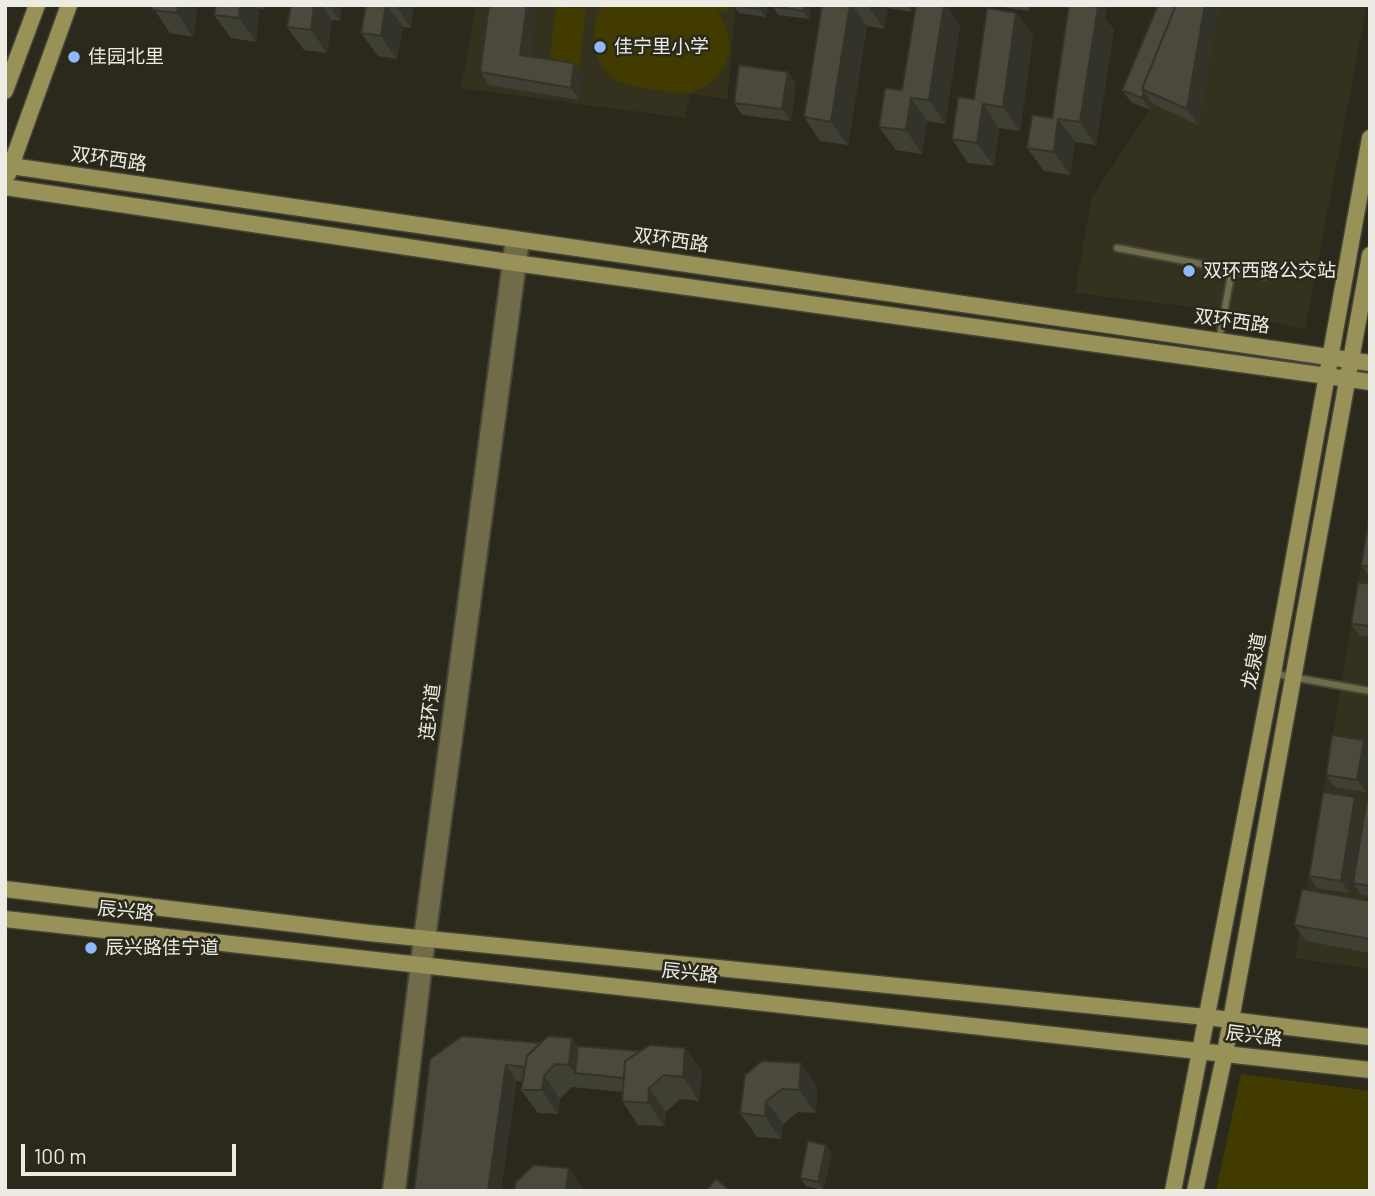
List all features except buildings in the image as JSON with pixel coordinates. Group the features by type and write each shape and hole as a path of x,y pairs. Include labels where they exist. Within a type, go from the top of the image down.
{"street":[{"path":"5,91 37,5"},
{"path":"69,5 8,167 5,184 514,263 1370,382"},
{"name":"龙泉道","path":"1173,1191 1273,673 1370,138"},
{"name":"双环西路","path":"8,167 1370,363"},
{"name":"连环道","path":"389,1191 518,239"},
{"path":"1195,1191 1224,1053 1370,255"},
{"name":"辰兴路","path":"5,889 424,938 1206,1017 1370,1037"},
{"name":"辰兴路","path":"5,919 1370,1070"},
{"path":"399,1191 421,965"}],"lane":[{"path":"1117,248 1265,276"},
{"path":"1219,341 1232,270"},
{"path":"1273,673 1370,691"}],"shaded area":[{"name":"佳宁里小学","path":"476,5 736,5 727,99 690,94 685,118 461,88"},
{"path":"603,5 729,5 727,12 717,11 724,23 730,46 722,70 701,88 685,93 650,89 617,81 602,66 595,46 595,25"},
{"path":"1194,5 1367,5 1305,329 1200,308 1075,293 1091,199 1153,105"},
{"path":"556,6 586,9 579,68 549,65"},
{"path":"1370,514 1370,969 1295,958"},
{"path":"1241,1074 1370,1091 1370,1191 1216,1191"}],"place":[{"name":"佳宁里小学","path":"600,47"},
{"name":"佳园北里","path":"74,57"},
{"name":"双环西路公交站","path":"1189,271"},
{"name":"辰兴路佳宁道","path":"91,948"}]}
